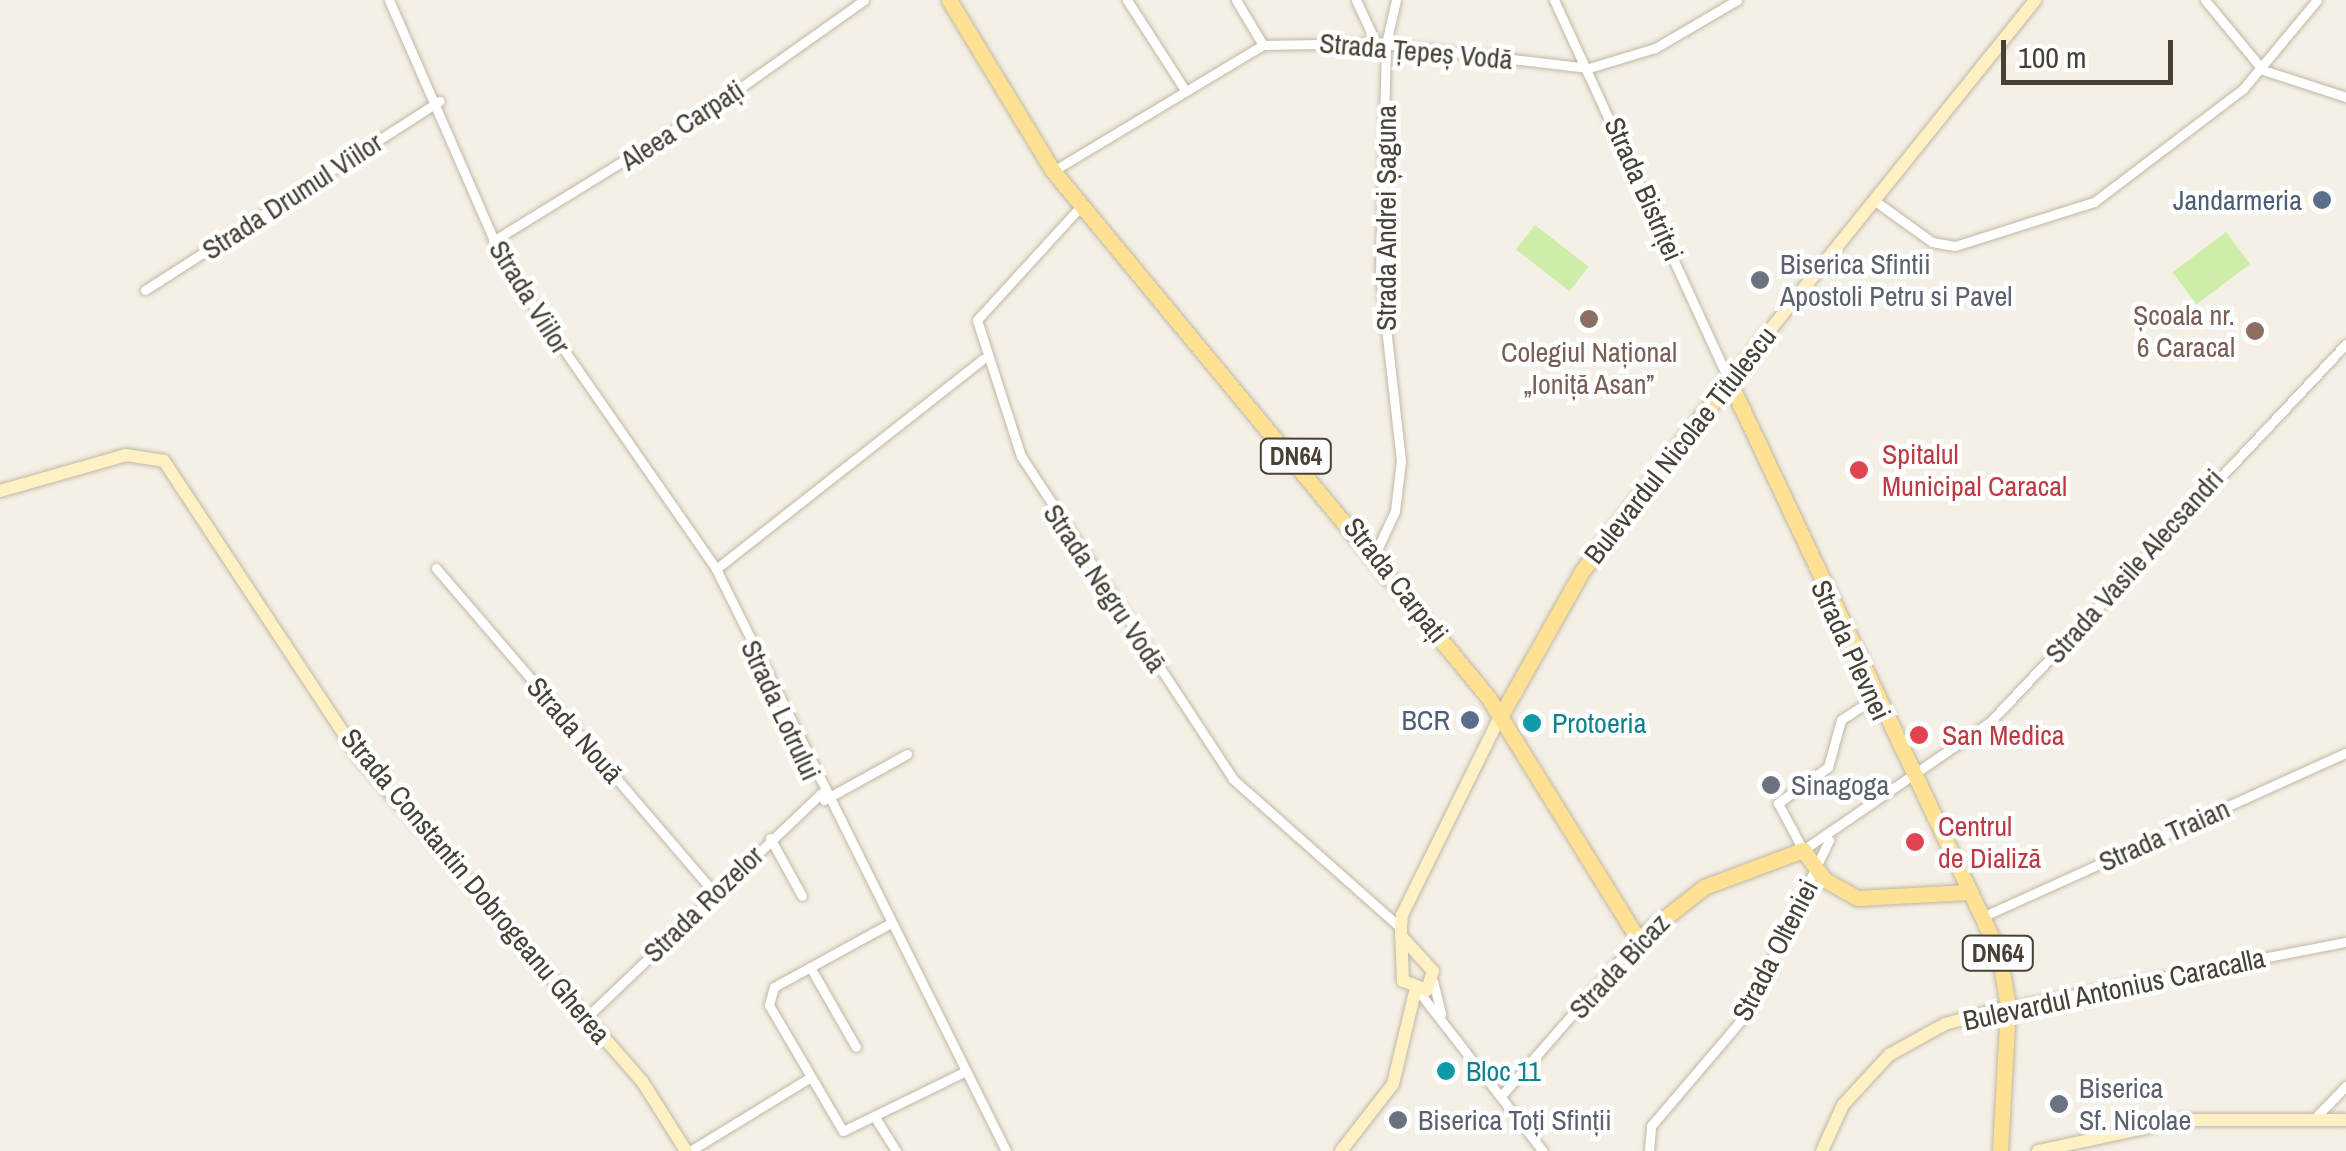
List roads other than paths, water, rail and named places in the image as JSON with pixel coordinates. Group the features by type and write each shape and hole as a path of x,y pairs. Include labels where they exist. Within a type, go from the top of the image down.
{"main road":[{"name":"Strada Carpați","path":"949,0 1053,171 1376,552 1500,715 1638,940"},
{"name":"Bulevardul Nicolae Titulescu","path":"1404,971 1401,932 1500,715 1582,570 2027,3"},
{"name":"Strada Plevnei","path":"1730,380 1873,699 2004,967 2008,1007 2000,1151"},
{"name":"Strada Constantin Dobrogeanu Gherea","path":"0,491 126,455 164,461 360,758 587,1016 688,1151"},
{"path":"1804,850 1816,872 1869,900 1969,892"},
{"name":"Strada Bicaz","path":"1638,940 1704,887 1804,850"},
{"path":"1340,1151 1393,1084 1417,992 1434,982 1401,932"},
{"path":"1417,992 1404,971 1421,960"},
{"name":"Bulevardul Antonius Caracalla","path":"1822,1151 1843,1104 1889,1054 1945,1024 2008,1007"},
{"path":"2038,1151 2072,1148 2216,1118 2308,1125 2346,1120"}],"street":[{"name":"Strada Viilor","path":"389,0 439,101 493,240 716,569"},
{"name":"Aleea Carpați","path":"493,240 864,0"},
{"path":"1127,0 1183,87"},
{"path":"1236,0 1262,45"},
{"path":"1356,0 1381,43"},
{"name":"Strada Andrei Șaguna","path":"1376,552 1395,512 1400,461 1380,274 1381,43 1396,0"},
{"name":"Strada Bistriței","path":"1554,0 1590,68 1730,380"},
{"name":"Strada Țepeș Vodă","path":"1053,171 1183,87 1262,45 1381,43 1590,68 1655,48 1737,0"},
{"path":"2205,0 2263,70 2346,97"},
{"path":"1874,201 1942,245 2038,224 2124,186 2263,70 2316,0"},
{"name":"Strada Drumul Viilor","path":"145,290 439,101"},
{"name":"Strada Negru Vodă","path":"1080,206 985,308 976,334 1032,477 1233,780 1401,932"},
{"name":"Strada Vasile Alecsandri","path":"1910,773 2006,708 2346,344"},
{"path":"716,569 984,359"},
{"name":"Strada Nouă","path":"436,568 714,892"},
{"name":"Strada Lotrului","path":"716,569 822,796 1006,1151"},
{"path":"1804,850 1778,804 1828,766 1841,720 1873,699"},
{"name":"Strada Traian","path":"1982,917 2346,752"},
{"name":"Strada Rozelor","path":"587,1016 770,838 822,796 907,754"},
{"name":"Strada Bicaz","path":"1804,850 1829,840 1910,773"},
{"path":"770,838 802,896"},
{"name":"Strada Olteniei","path":"1649,1151 1651,1126 1743,1018 1829,840"},
{"path":"889,924 769,992 809,1078 843,1131 876,1119 964,1072"},
{"name":"Strada Bicaz","path":"1502,1096 1638,940"},
{"name":"Bulevardul Antonius Caracalla","path":"2008,1007 2346,942"},
{"path":"810,966 856,1048"},
{"path":"1434,982 1447,1026"},
{"path":"1417,992 1543,1151"},
{"path":"688,1151 809,1078"},
{"path":"2308,1125 2346,1086"},
{"path":"876,1119 896,1151"}],"place":[{"name":"Jandarmeria","path":"2322,200"},
{"name":"Biserica Sfintii Apostoli Petru si Pavel","path":"1760,280"},
{"name":"Colegiul Național „Ioniță Asan”","path":"1589,319"},
{"name":"Școala nr. 6 Caracal","path":"2255,331"},
{"name":"Spitalul Municipal Caracal","path":"1859,470"},
{"name":"BCR","path":"1470,720"},
{"name":"Protoeria","path":"1532,723"},
{"name":"San Medica","path":"1919,735"},
{"name":"Sinagoga","path":"1771,785"},
{"name":"Centrul de Dializă","path":"1915,842"},
{"name":"Bloc 11","path":"1446,1071"},
{"name":"Biserica Sf. Nicolae","path":"2059,1104"},
{"name":"Biserica Toți Sfinții","path":"1398,1120"}]}
